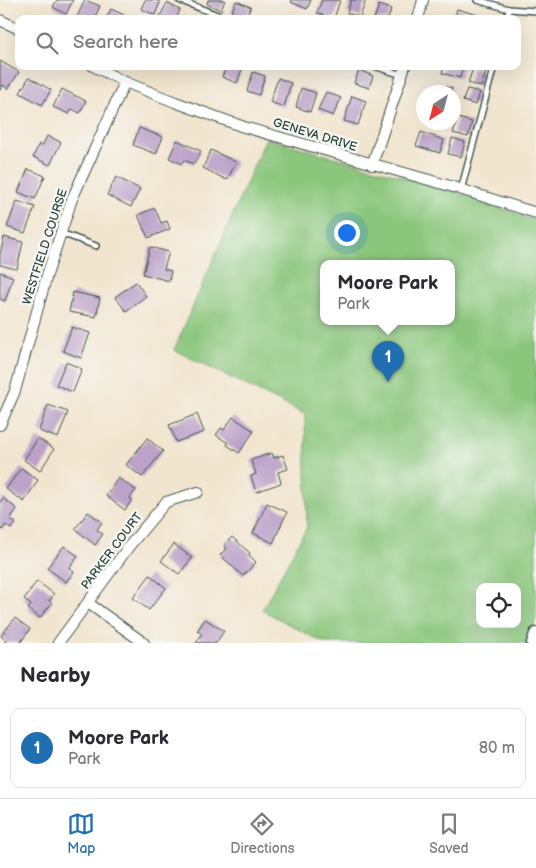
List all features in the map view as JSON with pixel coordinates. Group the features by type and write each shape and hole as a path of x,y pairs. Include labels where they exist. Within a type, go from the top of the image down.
{"street":[{"path":"419,15 423,0"},
{"path":"0,20 15,27"},
{"name":"GENEVA DRIVE","path":"101,70 125,82 244,127 536,213"},
{"path":"372,165 403,70"},
{"name":"WESTFIELD COURSE","path":"0,425 15,391 72,199 125,82"},
{"name":"PARKER COURT","path":"58,643 130,545 166,502 198,492"},
{"path":"88,603 144,643"},
{"path":"533,643 536,634"}],"lane":[{"path":"179,0 218,15"},
{"path":"476,0 509,9 536,11"},
{"path":"508,15 509,9"},
{"path":"461,190 493,70"},
{"path":"61,233 96,246"}],"green space":[{"path":"266,138 461,193 536,221 536,618 529,643 324,643 262,610 307,527 305,414 174,350"}],"building":[{"path":"57,0 73,0 66,14 53,7"},
{"path":"85,0 100,6 96,15 78,15"},
{"path":"145,0 160,2 155,15 141,9"},
{"path":"208,0 225,0 221,10 207,4"},
{"path":"292,0 311,0 307,9 291,2"},
{"path":"322,0 340,0 335,15 317,13"},
{"path":"351,0 366,0 361,15 347,13"},
{"path":"236,1 251,7 247,15 231,13"},
{"path":"167,3 180,10 178,15 161,15"},
{"path":"379,5 391,9 389,15 375,15"},
{"path":"111,9 124,15 108,15"},
{"path":"457,9 478,15 455,15"},
{"path":"0,61 19,72 8,89 3,85 0,90"},
{"path":"225,70 242,70 237,83 222,77"},
{"path":"359,70 373,76 369,88 354,83"},
{"path":"443,70 462,70 460,78 442,73"},
{"path":"472,70 486,72 481,87 468,83"},
{"path":"253,72 265,76 259,95 247,91"},
{"path":"29,77 51,90 42,105 20,93"},
{"path":"278,78 291,83 284,107 270,102"},
{"path":"301,88 316,93 310,112 296,107"},
{"path":"62,89 86,101 80,113 72,109 69,114 53,107"},
{"path":"467,89 480,92 476,105 463,101"},
{"path":"326,92 341,98 333,116 318,110"},
{"path":"352,96 366,101 358,125 344,121"},
{"path":"461,119 472,122 468,137 453,133 454,130 461,130"},
{"path":"139,128 163,137 156,154 133,145"},
{"path":"421,132 444,140 440,153 416,146"},
{"path":"47,136 61,142 50,165 33,157 39,144 42,146"},
{"path":"452,138 465,142 461,157 448,154"},
{"path":"177,140 201,151 194,164 184,160 182,164 169,158"},
{"path":"211,150 236,162 227,180 203,168"},
{"path":"28,169 45,176 35,199 18,192"},
{"path":"116,177 140,189 131,207 107,195"},
{"path":"17,201 35,207 25,233 7,227"},
{"path":"155,208 161,223 167,221 170,229 148,238 138,215"},
{"path":"4,237 23,242 17,269 0,265"},
{"path":"150,247 169,252 164,269 171,271 169,281 143,274"},
{"path":"0,272 13,277 5,301 0,299"},
{"path":"136,282 146,296 126,311 115,297"},
{"path":"73,292 100,298 96,317 69,312"},
{"path":"72,327 90,333 81,358 63,351"},
{"path":"66,362 82,369 73,392 56,385"},
{"path":"48,405 68,412 58,438 39,431"},
{"path":"197,414 204,432 176,442 169,425"},
{"path":"233,417 254,431 239,453 216,435 221,428 224,430"},
{"path":"38,438 54,449 40,471 24,460"},
{"path":"147,438 163,451 142,477 126,465"},
{"path":"272,453 274,458 283,455 288,469 278,472 281,483 256,492 251,476 256,474 251,460"},
{"path":"21,468 38,480 24,502 6,489"},
{"path":"118,478 136,490 125,510 106,496"},
{"path":"3,498 17,509 10,519 16,523 11,529 6,525 2,530 0,528 0,502"},
{"path":"267,503 287,512 273,543 253,533"},
{"path":"88,512 102,522 97,530 103,534 95,545 75,529"},
{"path":"232,537 250,553 249,555 256,562 243,576 220,555 227,548 224,545"},
{"path":"174,544 192,558 179,574 161,561"},
{"path":"64,546 78,556 69,568 74,572 66,582 47,568"},
{"path":"150,575 166,588 149,610 133,598"},
{"path":"37,581 54,594 49,601 52,603 40,618 28,609 31,605 24,599"},
{"path":"15,618 30,629 20,643 4,643 6,640 1,636"},
{"path":"205,619 224,631 216,643 196,643 202,634 197,631"}],"place":[{"name":"Moore Park","path":"388,382"}]}
